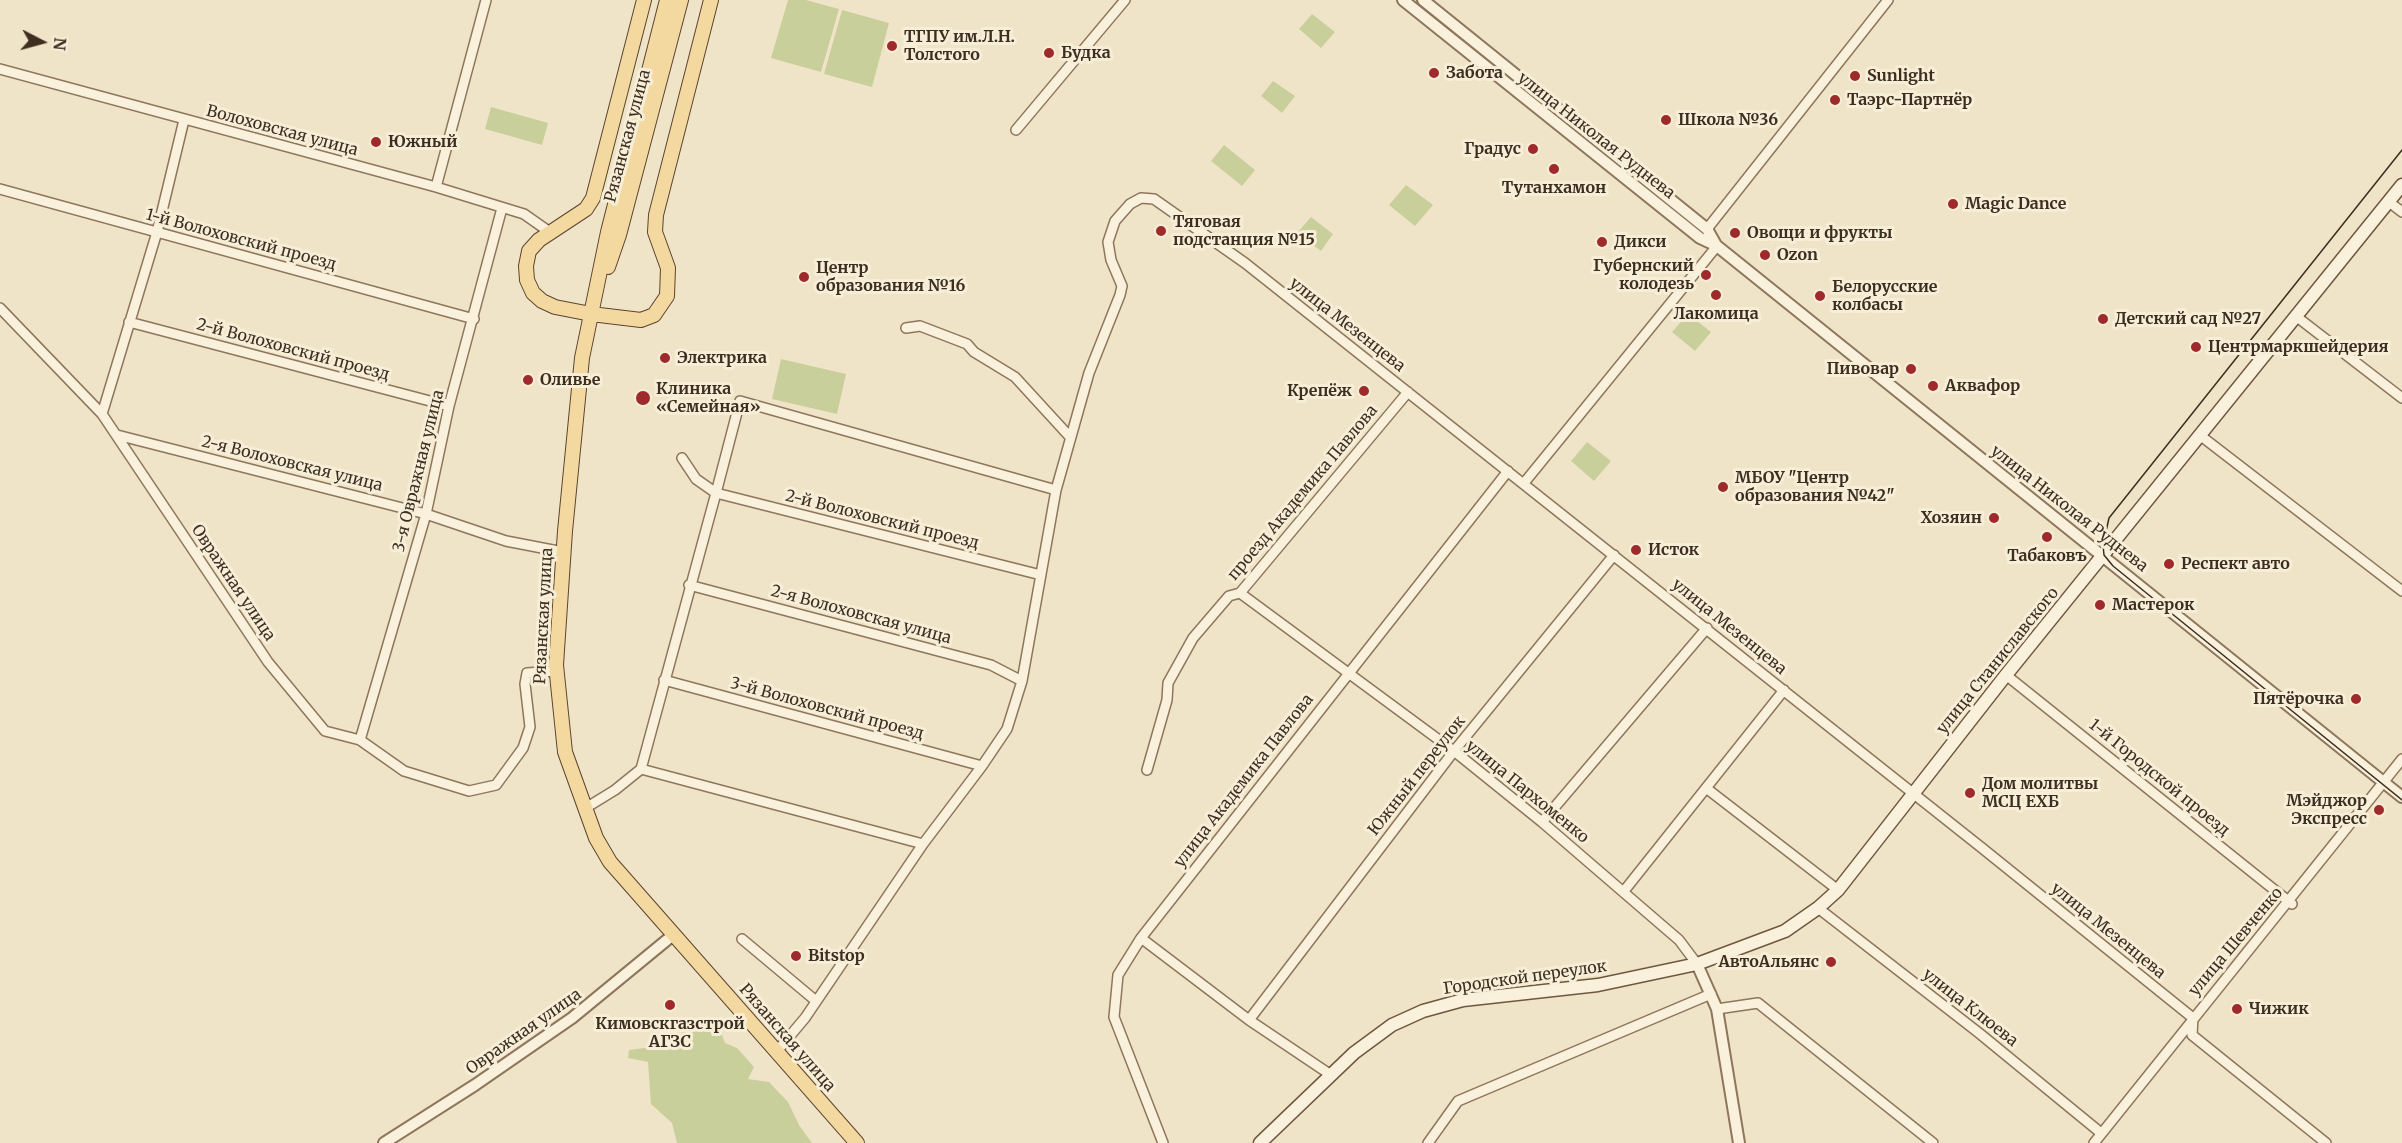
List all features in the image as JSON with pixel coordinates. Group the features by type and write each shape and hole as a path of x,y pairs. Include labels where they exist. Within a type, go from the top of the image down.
{"main road":[{"path":"593,198 644,0"},
{"name":"Рязанская улица","path":"667,0 624,165 580,370 556,671 565,752 584,809 596,838 610,862 778,1050 857,1143"},
{"name":"Рязанская улица","path":"591,314 619,235 681,0"},
{"path":"624,165 593,198 586,209 539,240 529,251 527,280 533,293 555,307 640,320 654,315 667,296 668,268 655,232 656,214 711,0"},
{"name":"улица Станиславского","path":"1697,964 1785,931 1818,908 1838,890 2006,675 2402,185"},
{"name":"Городской переулок","path":"1260,1143 1354,1053 1392,1025 1423,1011 1463,1000 1598,985 1697,964"}],"street":[{"path":"436,187 486,0"},
{"path":"1016,130 1125,0"},
{"name":"улица Николая Руднева","path":"1403,0 1700,238 1717,246 2402,796"},
{"name":"улица Николая Руднева","path":"1423,0 1707,229 1717,246"},
{"path":"1707,229 1888,0"},
{"name":"Волоховская улица","path":"0,69 436,187 524,214 551,233"},
{"path":"102,414 157,232 184,120"},
{"name":"1-й Волоховский проезд","path":"0,189 474,319"},
{"name":"улица Мезенцева","path":"1070,437 1089,373 1122,286 1111,260 1108,242 1115,221 1130,204 1141,198 1154,199 1245,263 1707,628 2193,1018"},
{"path":"2389,202 2402,212"},
{"name":"3-я Овражная улица","path":"360,740 426,514 449,406 502,208"},
{"path":"1524,483 1717,246"},
{"name":"Овражная улица","path":"0,308 102,414 268,662 325,731 360,740 404,771 469,791 496,785 523,748 530,727 525,684 527,673 556,671"},
{"path":"2297,317 2402,398"},
{"name":"2-й Волоховский проезд","path":"129,322 449,406"},
{"path":"778,1050 805,1018 923,844 1007,729 1022,681 1056,490 1070,437 1015,377 974,352 967,344 920,326 906,328"},
{"name":"проезд Академика Павлова","path":"1147,770 1167,699 1168,683 1193,638 1229,596 1240,593 1408,392"},
{"path":"584,809 615,790 640,769 740,401 1056,490"},
{"name":"2-я Волоховская улица","path":"117,435 426,514 506,541 564,552"},
{"path":"2201,436 2402,591"},
{"path":"682,458 696,480 716,493"},
{"name":"улица Академика Павлова","path":"1163,1143 1114,1017 1118,975 1141,938 1508,471"},
{"name":"2-й Волоховский проезд","path":"716,493 1041,575"},
{"name":"Южный переулок","path":"1249,1020 1454,752 1614,555"},
{"name":"2-я Волоховская улица","path":"689,585 991,665 1022,681"},
{"name":"улица Пархоменко","path":"1240,593 1454,752 1542,822 1679,940 1697,964"},
{"path":"1542,822 1707,628"},
{"name":"1-й Городской проезд","path":"2006,675 2291,904"},
{"name":"3-й Волоховский проезд","path":"664,680 982,766"},
{"path":"1624,891 1784,690"},
{"name":"улица Шевченко","path":"2094,1143 2193,1018 2291,904 2402,759"},
{"path":"640,769 923,844"},
{"path":"1706,788 1838,890"},
{"name":"улица Клюева","path":"1818,908 1979,1033 2101,1133"},
{"name":"Овражная улица","path":"384,1143 475,1085 572,1018 673,935"},
{"path":"1141,938 1249,1020 1331,1075"},
{"path":"742,939 816,1001"},
{"path":"1697,964 1717,1009 1739,1143"},
{"path":"1428,1143 1458,1101 1711,994"},
{"path":"1717,1009 1758,1003 1933,1143"},
{"path":"2193,1018 2192,1035 2326,1143"}],"green space":[{"path":"788,0 806,0 839,9 821,72 771,58"},
{"path":"842,10 889,23 872,87 824,74"},
{"path":"1312,14 1335,32 1321,48 1299,29"},
{"path":"1273,81 1295,96 1282,113 1261,96"},
{"path":"491,107 548,123 542,145 485,129"},
{"path":"1224,145 1255,170 1242,186 1211,161"},
{"path":"1406,185 1433,205 1415,226 1389,205"},
{"path":"1311,217 1333,234 1321,251 1297,233"},
{"path":"1688,314 1711,332 1695,351 1672,332"},
{"path":"781,359 846,374 837,414 772,399"},
{"path":"1587,442 1611,461 1594,481 1571,461"},
{"path":"708,1023 718,1025 725,1043 737,1048 754,1067 748,1079 769,1082 788,1102 799,1125 812,1143 677,1143 672,1123 651,1104 648,1062 628,1058 629,1050 669,1045 684,1031 695,1032"}],"tram line":[{"path":"2402,150 2109,518 2103,545 2104,555 2113,566 2402,800"}],"place":[{"name":"ТГПУ им.Л.Н. Толстого","path":"892,46"},
{"name":"Будка","path":"1049,53"},
{"name":"Забота","path":"1434,73"},
{"name":"Sunlight","path":"1855,76"},
{"name":"Таэрс-Партнёр","path":"1835,100"},
{"name":"Школа №36","path":"1666,120"},
{"name":"Южный","path":"376,142"},
{"name":"Градус","path":"1533,149"},
{"name":"Тутанхамон","path":"1554,169"},
{"name":"Magic Dance","path":"1953,204"},
{"name":"Тяговая подстанция №15","path":"1161,231"},
{"name":"Овощи и фрукты","path":"1735,233"},
{"name":"Дикси","path":"1602,242"},
{"name":"Ozon","path":"1765,255"},
{"name":"Губернский колодезь","path":"1706,275"},
{"name":"Центр образования №16","path":"804,277"},
{"name":"Лакомица","path":"1716,295"},
{"name":"Белорусские колбасы","path":"1820,296"},
{"name":"Детский сад №27","path":"2103,319"},
{"name":"Центрмаркшейдерия","path":"2196,347"},
{"name":"Электрика","path":"665,358"},
{"name":"Пивовар","path":"1911,369"},
{"name":"Оливье","path":"528,380"},
{"name":"Аквафор","path":"1933,386"},
{"name":"Крепёж","path":"1364,391"},
{"name":"Клиника «Семейная»","path":"643,398"},
{"name":"МБОУ \"Центр образования №42\"","path":"1723,487"},
{"name":"Хозяин","path":"1994,518"},
{"name":"Табаковъ","path":"2047,537"},
{"name":"Исток","path":"1636,550"},
{"name":"Респект авто","path":"2169,564"},
{"name":"Мастерок","path":"2100,605"},
{"name":"Пятёрочка","path":"2356,699"},
{"name":"Дом молитвы МСЦ ЕХБ","path":"1970,793"},
{"name":"Мэйджор Экспресс","path":"2379,810"},
{"name":"Bitstop","path":"796,956"},
{"name":"АвтоАльянс","path":"1831,962"},
{"name":"Кимовскгазстрой АГЗС","path":"670,1005"},
{"name":"Чижик","path":"2237,1009"}]}
